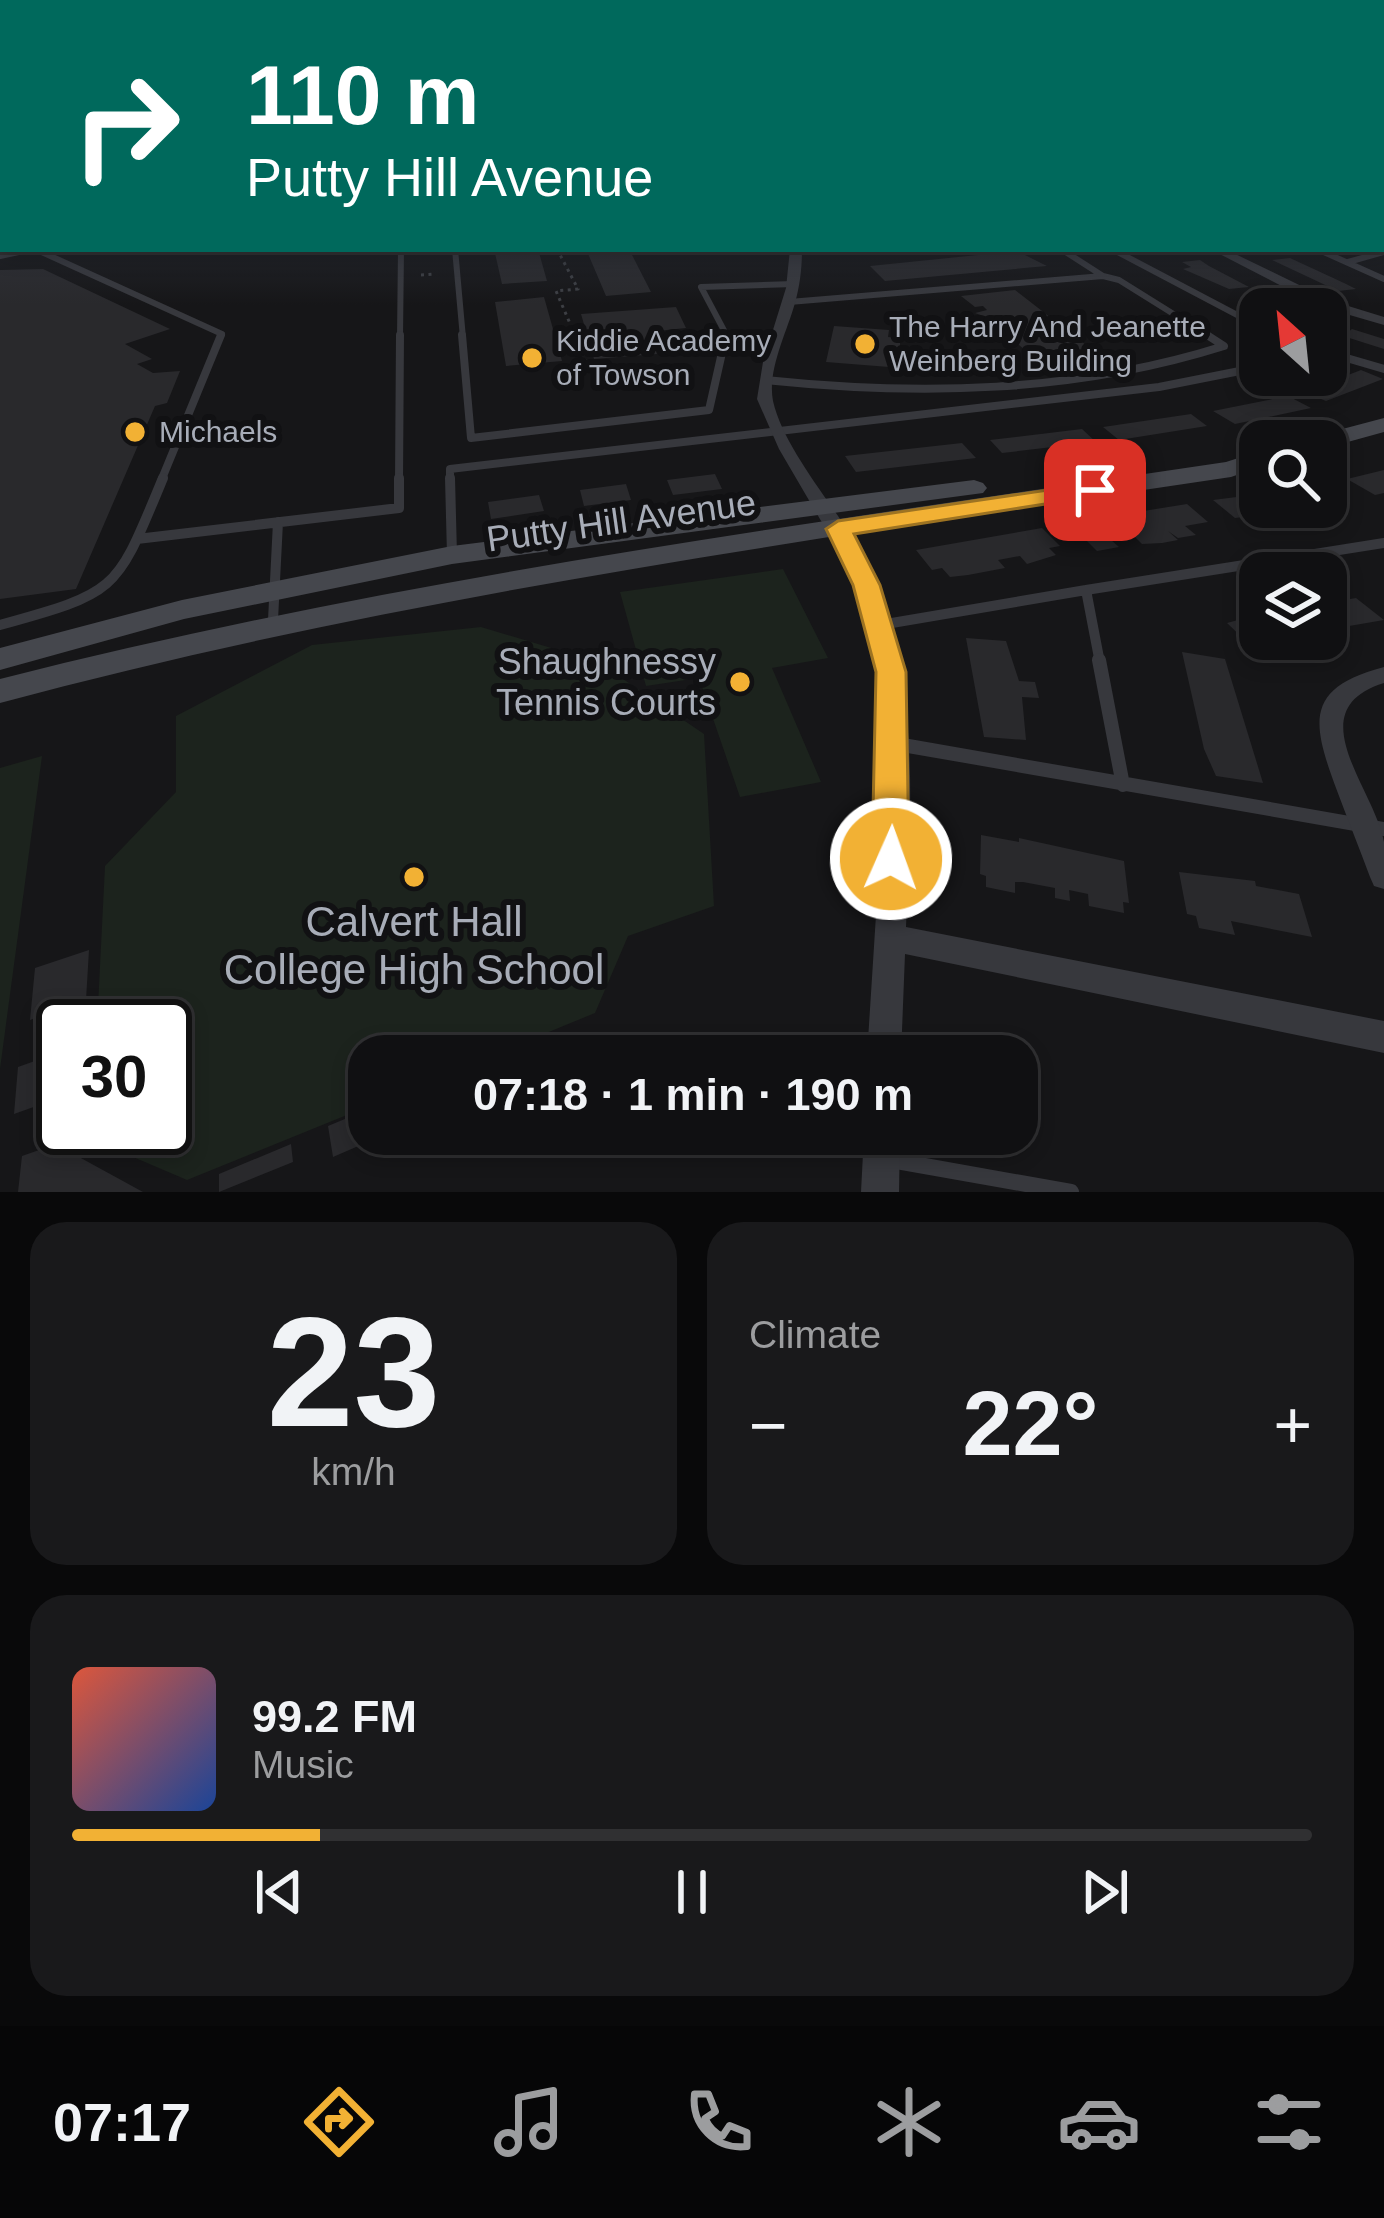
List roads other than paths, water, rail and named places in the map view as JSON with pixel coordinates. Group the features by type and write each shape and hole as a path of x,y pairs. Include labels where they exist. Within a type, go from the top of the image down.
{"street":[{"path":"796,252 794,284 765,380 765,399 779,432 832,518 880,625 891,672 895,743 885,1035"},
{"path":"1222,252 1328,304 1384,321"},
{"path":"1347,434 1384,424"},
{"name":"Putty Hill Avenue","path":"0,692 274,605 452,555 832,518 1239,465"},
{"name":"Putty Hill Avenue","path":"0,659 274,605 512,574 832,518"},
{"path":"1384,675 1340,694 1329,713 1330,738 1374,827 1384,878"},
{"path":"888,937 1384,1037"}],"lane":[{"path":"0,625 81,602 110,586 125,569 222,334 41,252"},
{"path":"137,539 399,508 401,252"},
{"path":"455,252 471,438 710,410 711,386 729,340 701,287 761,281 794,284"},
{"path":"1065,252 1102,277"},
{"path":"1118,252 1239,316"},
{"path":"1323,252 1384,278"},
{"path":"1345,262 1384,252"},
{"path":"765,380 874,392 1017,386 1144,371 1224,346 1119,280 1102,277 789,302"},
{"path":"1347,358 1384,369"},
{"path":"452,555 450,469 1159,387 1239,371"},
{"path":"274,605 278,523"},
{"path":"880,625 1384,543"},
{"path":"1086,590 1123,784"},
{"path":"895,743 1374,827"},
{"path":"881,1161 1071,1192"}],"place":[{"name":"The Harry And Jeanette Weinberg Building","path":"865,344"},
{"name":"Kiddie Academy of Towson","path":"532,358"},
{"name":"Michaels","path":"135,432"},
{"name":"Shaughnessy Tennis Courts","path":"740,682"},
{"name":"Calvert Hall College High School","path":"414,877"}]}
